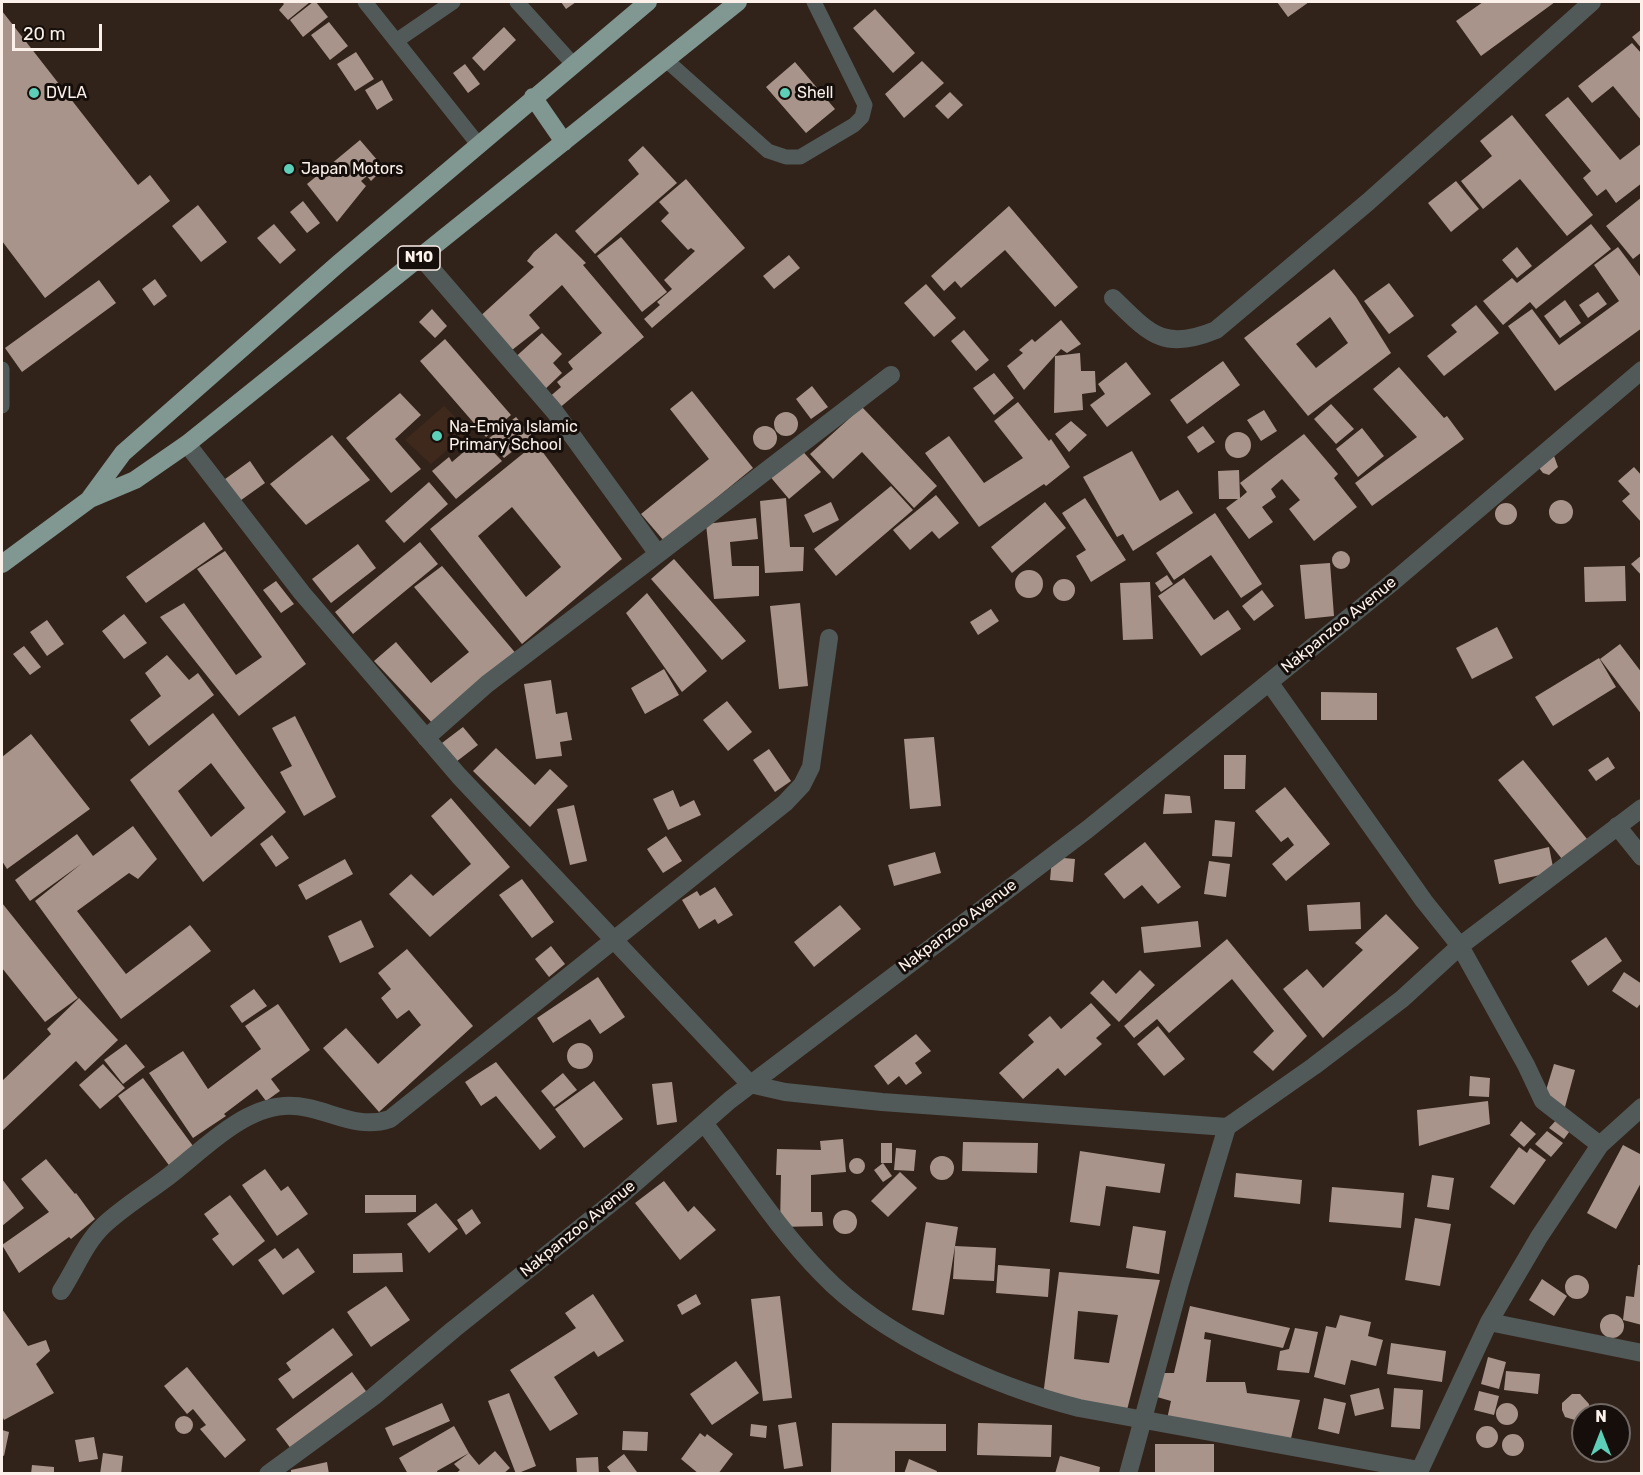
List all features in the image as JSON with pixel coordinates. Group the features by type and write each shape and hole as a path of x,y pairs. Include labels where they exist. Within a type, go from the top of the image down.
{"highway":[{"name":"N10","path":"90,499 123,453 478,144 648,2"},
{"name":"N10","path":"2,564 90,499 135,480 187,444 738,2"},
{"path":"533,97 564,142"}],"street":[{"path":"1113,298 1147,331 1165,338 1188,340 1216,330 1368,202 1592,2"},
{"path":"421,257 587,452 638,530 658,554"},
{"name":"Nakpanzoo Avenue","path":"268,1473 373,1397 619,1197 750,1084 1088,829 1394,581 1641,370"},
{"path":"426,738 487,684 891,375"},
{"path":"187,444 302,593 426,738 750,1084 786,1092 882,1102 1227,1127"},
{"path":"61,1291 102,1226 188,1162 215,1137 248,1118 277,1106 299,1105 350,1120 374,1124 390,1119 785,803 802,785 811,767 829,638"},
{"path":"1269,682 1424,902 1460,946 1526,1065 1543,1101 1600,1145"},
{"path":"1128,1473 1180,1283 1227,1127 1314,1066 1402,999 1460,946 1641,808"},
{"path":"1617,826 1641,857"},
{"path":"704,1123 779,1227 824,1276 876,1319 940,1356 1042,1398 1142,1420 1418,1472 1489,1322 1539,1237 1600,1145 1641,1107"},
{"path":"1489,1322 1641,1353"}],"lane":[{"path":"365,2 478,144"},
{"path":"396,41 453,2"},
{"path":"517,2 573,64"},
{"path":"666,60 768,151 786,157 800,157 854,125 862,117 865,105 814,2"},
{"path":"2,369 2,406"}],"shaded area":[{"name":"Na-Emiya Islamic Primary School","path":"444,406 469,431 431,464 405,440"}],"building":[{"path":"282,2 310,2 288,20 279,10 284,4"},
{"path":"316,2 328,17 303,37 290,20"},
{"path":"561,2 576,2 566,9"},
{"path":"1277,2 1309,2 1288,17"},
{"path":"1483,2 1555,2 1481,56 1456,21"},
{"path":"875,9 915,53 893,73 853,28"},
{"name":"DVLA","path":"2,11 138,185 150,175 170,201 45,298 2,241"},
{"path":"329,22 348,46 330,60 311,35"},
{"path":"504,27 516,40 484,71 472,58"},
{"path":"1642,29 1642,49 1632,37"},
{"path":"1632,43 1642,54 1642,121 1613,86 1592,103 1578,86"},
{"path":"356,52 374,79 355,91 337,64"},
{"path":"922,61 944,83 904,118 885,94"},
{"path":"795,62 835,109 806,133 766,87"},
{"path":"465,64 480,84 468,93 453,73"},
{"path":"382,80 393,100 377,110 365,90"},
{"path":"950,92 963,105 948,119 935,106"},
{"path":"1568,97 1620,160 1642,143 1642,183 1616,203 1606,189 1597,196 1583,178 1591,171 1545,115"},
{"path":"1512,115 1593,215 1567,236 1520,179 1483,209 1461,181 1492,156 1480,141"},
{"path":"360,140 384,168 371,181 367,176 361,181 366,186 337,222 307,184"},
{"path":"643,146 677,183 595,254 575,231 639,174 628,160"},
{"path":"686,179 745,248 652,328 644,319 660,305 657,302 672,289 664,280 695,251 691,248 688,250 661,221 669,213 659,202"},
{"path":"1456,181 1479,209 1451,232 1428,203"},
{"path":"1642,197 1642,252 1633,259 1606,226"},
{"path":"303,201 320,223 307,233 290,212"},
{"path":"198,205 227,242 201,262 172,226"},
{"path":"1009,206 1078,287 1055,307 1005,250 961,288 955,281 944,291 931,276"},
{"path":"274,224 296,250 280,264 257,238"},
{"path":"1591,224 1611,249 1536,309 1530,302 1503,325 1483,301 1512,278 1517,283"},
{"path":"556,233 586,263 583,265 644,337 557,410 547,399 561,387 557,382 573,369 568,362 602,333 562,285 529,315 540,328 507,354 476,320 534,267 527,261"},
{"path":"621,237 667,292 642,312 597,256"},
{"path":"1517,247 1532,266 1517,278 1502,260"},
{"path":"1618,247 1642,279 1642,328 1555,391 1508,326 1532,309 1559,345 1619,301 1594,265"},
{"path":"789,255 800,268 774,289 763,276"},
{"path":"1334,269 1356,297 1391,353 1308,416 1244,338","holes":["1330,317 1348,343 1316,368 1296,344"]},
{"path":"155,279 167,296 154,306 142,289"},
{"path":"99,280 116,303 22,372 5,348"},
{"path":"1389,283 1414,316 1389,334 1364,301"},
{"path":"926,284 956,318 934,337 904,303"},
{"path":"1598,292 1607,304 1588,318 1579,305"},
{"path":"1565,300 1581,323 1560,338 1544,316"},
{"path":"1476,305 1499,333 1444,376 1427,356 1457,332 1451,325"},
{"path":"432,309 447,326 435,338 419,322"},
{"path":"1061,320 1081,344 1067,353 1061,349 1024,390 1007,366 1023,353 1019,350 1032,339 1035,342"},
{"path":"964,330 989,360 976,371 951,341"},
{"path":"542,333 562,354 553,363 562,373 541,393 511,361"},
{"path":"445,339 511,415 486,437 420,361"},
{"path":"1080,353 1081,371 1095,371 1096,392 1082,394 1083,410 1054,413 1055,356"},
{"path":"1223,361 1240,385 1187,424 1170,400"},
{"path":"1126,362 1151,394 1107,427 1090,405 1105,394 1098,384"},
{"path":"1399,367 1444,418 1447,416 1464,439 1372,506 1355,483 1417,437 1373,389"},
{"path":"994,373 1014,398 994,415 973,388"},
{"path":"812,386 828,407 811,419 796,399"},
{"path":"692,391 753,468 664,541 641,514 709,459 670,409"},
{"path":"400,393 421,415 395,439 421,469 391,493 346,438"},
{"path":"1018,402 1049,441 1051,439 1070,467 1046,486 1044,484 979,527 925,453 949,436 984,483 1023,458 994,421"},
{"path":"1331,404 1354,429 1336,444 1314,419"},
{"path":"862,407 937,486 914,508 862,452 833,479 810,454"},
{"path":"1264,410 1277,431 1261,441 1247,420"},
{"path":"786,412 795,415 798,424 795,433 786,436 777,433 774,424 777,415"},
{"path":"516,417 532,436 504,458 488,439"},
{"path":"1071,421 1087,435 1069,452 1055,434"},
{"path":"765,426 770,427 776,433 776,443 770,449 765,450 760,449 754,443 753,438 754,433 760,427"},
{"path":"1203,426 1215,442 1198,453 1187,437"},
{"path":"1362,428 1384,456 1358,477 1336,449"},
{"path":"1238,432 1247,436 1251,445 1247,454 1238,458 1229,454 1225,445 1229,436"},
{"path":"1304,434 1338,474 1334,478 1357,507 1314,541 1289,509 1300,500 1282,479 1271,489 1276,497 1262,507 1273,522 1249,539 1226,508 1238,499 1219,499 1218,471 1239,470 1240,498 1247,492 1240,483"},
{"path":"332,435 370,480 306,525 270,484"},
{"path":"480,438 502,461 456,499 432,471 449,457 452,462"},
{"path":"536,443 622,559 522,644 430,529","holes":["512,507 561,567 526,597 478,536"]},
{"path":"799,447 821,472 789,499 768,474"},
{"path":"1132,451 1160,501 1178,490 1193,513 1133,551 1123,534 1117,537 1083,477"},
{"path":"1554,456 1558,467 1549,475 1543,473 1539,468"},
{"path":"250,461 265,483 237,503 221,482"},
{"path":"1634,467 1642,476 1642,523 1622,501 1630,494 1618,481"},
{"path":"429,482 448,504 404,543 385,521"},
{"path":"891,486 913,510 836,576 814,549"},
{"path":"936,495 959,523 939,539 932,531 910,550 893,530"},
{"path":"786,498 790,547 804,547 803,571 765,573 760,501"},
{"path":"1085,498 1126,560 1091,582 1076,556 1086,550 1062,513"},
{"path":"1561,500 1570,503 1573,512 1570,521 1561,524 1552,521 1549,512 1552,503"},
{"path":"831,502 839,520 813,533 804,515"},
{"path":"1045,502 1066,528 1012,573 991,547"},
{"path":"1506,503 1516,510 1517,514 1510,524 1506,525 1496,518 1495,514 1502,504"},
{"path":"1215,513 1262,584 1241,598 1211,555 1174,580 1156,553"},
{"path":"756,518 758,539 730,542 732,566 759,566 759,596 714,599 706,524"},
{"path":"204,522 223,549 146,603 126,577"},
{"path":"420,542 438,564 353,634 335,612"},
{"path":"358,544 376,568 331,603 312,579"},
{"path":"225,551 306,664 239,716 160,617 184,603 236,675 262,657 197,569"},
{"path":"1337,551 1345,551 1350,556 1348,567 1337,569 1332,564 1332,556"},
{"path":"1642,555 1642,576 1631,564"},
{"path":"674,559 746,641 722,660 651,579"},
{"path":"1330,563 1334,616 1305,619 1300,565"},
{"path":"442,566 518,656 435,726 374,661 396,642 431,683 469,652 414,587"},
{"path":"1625,566 1626,601 1585,602 1584,567"},
{"path":"1029,570 1039,574 1043,584 1039,594 1029,598 1019,594 1015,584 1019,574"},
{"path":"1167,575 1173,584 1161,592 1155,583"},
{"path":"1184,578 1214,620 1228,610 1241,629 1201,656 1158,596"},
{"path":"1060,579 1068,579 1075,586 1075,594 1068,601 1060,601 1053,594 1053,586"},
{"path":"276,581 294,604 281,613 263,590"},
{"path":"1150,582 1153,639 1123,640 1120,583"},
{"path":"1262,590 1274,606 1254,621 1242,606"},
{"path":"647,593 707,671 682,692 626,613"},
{"path":"800,603 808,686 779,689 770,606"},
{"path":"991,609 999,621 978,635 970,622"},
{"path":"124,614 147,643 124,659 102,631"},
{"path":"47,620 64,644 47,656 30,632"},
{"path":"1497,627 1513,658 1472,679 1456,648"},
{"path":"1620,644 1642,673 1642,715 1600,659"},
{"path":"24,646 41,667 30,675 13,654"},
{"path":"167,655 189,680 198,673 214,695 149,746 130,720 161,696 145,673"},
{"path":"1599,658 1616,687 1553,726 1535,697"},
{"path":"664,669 679,695 645,714 631,688"},
{"path":"551,680 556,714 567,712 572,740 560,742 562,756 536,759 524,684"},
{"path":"1321,692 1377,693 1377,720 1321,720"},
{"path":"727,701 752,732 728,751 703,720"},
{"path":"213,713 286,812 203,882 130,780","holes":["211,763 245,808 211,837 178,791"]},
{"path":"295,716 336,797 304,816 280,772 292,766 272,728"},
{"path":"463,727 478,745 452,765 438,746"},
{"path":"31,734 90,809 7,869 2,861 2,757"},
{"path":"934,737 941,806 910,809 904,739"},
{"path":"496,748 535,785 550,769 568,786 530,827 473,771"},
{"path":"769,749 791,781 775,792 753,760"},
{"path":"1224,755 1246,755 1245,789 1224,789"},
{"path":"1608,757 1615,768 1596,781 1588,770"},
{"path":"1523,760 1587,839 1562,859 1498,780"},
{"path":"1285,787 1330,844 1286,881 1272,864 1294,845 1288,837 1281,842 1255,811"},
{"path":"673,790 680,807 694,800 701,815 668,830 653,799"},
{"path":"1165,794 1190,796 1192,813 1163,814"},
{"path":"451,798 510,867 430,937 389,894 411,874 433,896 471,864 431,816"},
{"path":"574,805 587,861 570,865 557,809"},
{"path":"1215,820 1235,822 1232,857 1212,856"},
{"path":"133,826 157,859 138,879 129,873 77,911 126,974 190,925 211,951 121,1019 35,901 81,864 30,901 15,880 77,834 93,856"},
{"path":"272,835 289,858 276,867 260,844"},
{"path":"666,836 682,861 663,873 647,849"},
{"path":"1145,842 1181,887 1158,904 1142,885 1124,899 1104,874"},
{"path":"1549,847 1554,872 1499,884 1494,860"},
{"path":"935,852 941,873 894,886 888,865"},
{"path":"1052,857 1075,859 1073,882 1050,880"},
{"path":"345,859 353,874 306,900 298,885"},
{"path":"1209,861 1230,864 1226,897 1204,894"},
{"path":"522,879 554,922 532,938 499,895"},
{"path":"715,887 733,915 718,924 715,919 699,929 682,900 697,891 700,896"},
{"path":"1360,902 1361,929 1309,931 1307,905"},
{"path":"2,903 78,998 45,1022 2,968"},
{"path":"840,905 861,929 814,967 794,942"},
{"path":"1386,914 1419,948 1323,1038 1283,989 1307,969 1323,988 1363,950 1355,943"},
{"path":"361,920 374,947 340,963 328,936"},
{"path":"1198,921 1201,947 1144,953 1141,927"},
{"path":"1606,937 1622,961 1588,986 1571,961"},
{"path":"1227,939 1307,1036 1273,1071 1253,1052 1274,1031 1232,979 1169,1033 1157,1019 1134,1038 1124,1026"},
{"path":"551,946 565,964 549,977 535,959"},
{"path":"407,949 473,1026 379,1112 323,1048 346,1028 378,1064 421,1025 409,1010 397,1019 381,998 391,989 378,973"},
{"path":"1140,970 1155,985 1119,1022 1090,993 1103,980 1116,994"},
{"path":"1624,972 1642,984 1642,1002 1637,1008 1612,991"},
{"path":"598,977 625,1017 600,1034 590,1019 553,1043 537,1018"},
{"path":"254,989 267,1006 242,1023 230,1006"},
{"path":"79,998 118,1040 85,1071 76,1061 2,1131 2,1081 51,1034 47,1029"},
{"path":"1091,1003 1111,1025 1096,1038 1102,1044 1065,1076 1058,1068 1023,1099 999,1073 1034,1042 1028,1035 1050,1016 1061,1029"},
{"path":"278,1004 310,1050 271,1079 280,1091 266,1101 257,1089 224,1114 226,1116 193,1138 149,1073 183,1051 208,1089 261,1049 245,1026"},
{"path":"1158,1026 1185,1059 1164,1076 1137,1044"},
{"path":"916,1034 931,1051 915,1063 922,1073 906,1085 899,1076 888,1085 874,1066"},
{"path":"580,1043 589,1047 593,1056 589,1065 580,1069 571,1065 567,1056 571,1047"},
{"path":"126,1044 145,1067 123,1084 104,1060"},
{"path":"496,1062 556,1137 540,1150 496,1096 481,1106 465,1082"},
{"path":"103,1064 125,1088 100,1109 79,1085"},
{"path":"1554,1064 1575,1070 1565,1107 1543,1100"},
{"path":"563,1073 577,1090 554,1107 541,1091"},
{"path":"1470,1076 1490,1078 1489,1097 1469,1096"},
{"path":"143,1078 196,1150 171,1168 118,1096"},
{"path":"594,1081 623,1119 584,1148 555,1109"},
{"path":"672,1082 677,1122 657,1125 652,1084"},
{"path":"1488,1101 1490,1124 1419,1146 1417,1110"},
{"path":"1558,1118 1572,1128 1564,1139 1549,1128"},
{"path":"1521,1121 1536,1134 1524,1147 1510,1135"},
{"path":"1547,1131 1563,1143 1551,1157 1535,1144"},
{"path":"843,1139 846,1172 811,1175 811,1212 822,1212 823,1226 780,1227 781,1175 776,1175 777,1149 821,1150 820,1141"},
{"path":"963,1142 1038,1143 1037,1173 962,1171"},
{"path":"881,1143 892,1143 892,1163 881,1163"},
{"path":"1623,1145 1642,1155 1642,1181 1616,1229 1587,1213"},
{"path":"1519,1147 1527,1153 1530,1148 1546,1160 1514,1205 1490,1187"},
{"path":"896,1148 916,1150 914,1171 894,1170"},
{"path":"1080,1151 1165,1164 1160,1193 1106,1186 1100,1226 1070,1222"},
{"path":"942,1156 950,1160 954,1168 950,1176 942,1180 934,1176 930,1168 934,1160"},
{"path":"857,1158 865,1166 857,1174 849,1166"},
{"path":"46,1159 95,1219 71,1239 69,1237 19,1273 2,1245 49,1212 21,1179"},
{"path":"883,1163 892,1176 883,1182 874,1170"},
{"path":"265,1169 281,1191 288,1186 308,1214 277,1236 242,1185"},
{"path":"900,1172 917,1188 888,1217 871,1201"},
{"path":"1236,1173 1302,1180 1300,1204 1234,1197"},
{"path":"1432,1175 1454,1178 1449,1210 1427,1207"},
{"path":"2,1179 24,1208 2,1226"},
{"path":"664,1181 688,1212 694,1206 716,1230 680,1260 635,1203"},
{"path":"1332,1187 1404,1193 1401,1228 1329,1222"},
{"path":"230,1195 265,1241 233,1266 212,1239 219,1234 204,1214"},
{"path":"365,1195 416,1195 416,1212 365,1213"},
{"path":"436,1203 458,1229 429,1253 407,1224"},
{"path":"472,1209 481,1223 466,1235 457,1220"},
{"path":"840,1210 850,1210 857,1217 857,1227 850,1234 840,1234 833,1227 833,1217"},
{"path":"1415,1218 1451,1224 1440,1286 1405,1280"},
{"path":"926,1222 958,1227 944,1315 912,1310"},
{"path":"1133,1226 1166,1231 1159,1274 1126,1268"},
{"path":"955,1246 996,1248 994,1281 953,1279"},
{"path":"275,1248 283,1259 298,1248 315,1272 283,1295 258,1260"},
{"path":"402,1253 403,1272 353,1273 353,1254"},
{"path":"998,1265 1050,1269 1048,1297 996,1293"},
{"path":"1638,1265 1642,1265 1642,1325 1623,1320 1626,1296 1634,1297"},
{"path":"1059,1272 1160,1280 1127,1410 1043,1396","holes":["1078,1311 1118,1315 1109,1363 1074,1359"]},
{"path":"1577,1275 1586,1278 1589,1287 1586,1296 1577,1299 1568,1296 1565,1287 1568,1278"},
{"path":"1542,1279 1567,1296 1554,1316 1529,1300"},
{"path":"386,1286 410,1320 371,1347 347,1312"},
{"path":"593,1294 624,1341 598,1357 594,1351 554,1377 578,1414 550,1431 510,1370 576,1328 565,1313"},
{"path":"696,1294 701,1304 682,1315 677,1305"},
{"path":"780,1296 792,1398 763,1401 751,1299"},
{"path":"1190,1306 1290,1328 1283,1348 1205,1332 1204,1339 1211,1340 1206,1382 1245,1382 1247,1393 1300,1400 1289,1447 1167,1419 1171,1401 1157,1397 1162,1373 1174,1373"},
{"path":"2,1309 28,1346 46,1340 50,1351 36,1364 54,1393 4,1420 2,1416"},
{"path":"1612,1314 1620,1318 1624,1326 1620,1334 1612,1338 1604,1334 1600,1326 1604,1318"},
{"path":"1340,1315 1371,1322 1368,1336 1383,1340 1376,1366 1351,1360 1345,1385 1314,1377 1326,1326 1336,1328"},
{"path":"333,1328 353,1355 293,1399 278,1379 291,1370 286,1363"},
{"path":"1295,1328 1318,1332 1309,1373 1277,1370 1280,1351 1289,1349"},
{"path":"1391,1343 1446,1351 1442,1382 1387,1374"},
{"path":"1488,1357 1506,1362 1499,1389 1481,1384"},
{"path":"736,1361 759,1393 712,1425 690,1394"},
{"path":"187,1367 246,1440 225,1458 200,1429 206,1425 193,1409 187,1414 164,1386"},
{"path":"1506,1371 1540,1374 1538,1394 1504,1390"},
{"path":"352,1372 371,1398 295,1454 276,1429"},
{"path":"1379,1388 1384,1409 1355,1416 1350,1395"},
{"path":"1394,1388 1423,1390 1420,1429 1391,1427"},
{"path":"1479,1391 1499,1396 1494,1415 1474,1410"},
{"path":"509,1393 536,1466 516,1474 488,1401"},
{"path":"1572,1394 1580,1394 1588,1403 1571,1403 1571,1419 1565,1417 1562,1403"},
{"path":"1324,1398 1346,1403 1339,1434 1318,1429"},
{"path":"442,1403 450,1421 393,1446 385,1428"},
{"path":"1507,1403 1515,1406 1518,1414 1515,1422 1507,1425 1499,1422 1496,1414 1499,1406"},
{"path":"180,1416 188,1416 193,1421 191,1432 180,1434 175,1429 175,1421"},
{"path":"796,1422 803,1466 784,1469 778,1425"},
{"path":"832,1423 946,1424 946,1451 895,1451 895,1472 831,1472"},
{"path":"978,1423 1052,1425 1051,1457 977,1455"},
{"path":"751,1424 767,1426 766,1438 750,1436"},
{"path":"454,1426 469,1453 437,1471 438,1474 408,1474 399,1458"},
{"path":"1487,1426 1495,1429 1498,1437 1495,1445 1487,1448 1479,1445 1476,1437 1479,1429"},
{"path":"2,1430 9,1432 4,1456 2,1455"},
{"path":"623,1431 648,1432 647,1451 622,1450"},
{"path":"700,1433 705,1437 707,1434 733,1454 718,1474 699,1474 681,1459"},
{"path":"1513,1434 1521,1437 1524,1445 1521,1453 1513,1456 1505,1453 1502,1445 1505,1437"},
{"path":"94,1437 98,1459 79,1462 75,1440"},
{"path":"1155,1444 1214,1444 1214,1474 1155,1474"},
{"path":"495,1451 510,1468 503,1474 455,1474 460,1470 454,1464 469,1453 479,1465"},
{"path":"103,1453 123,1456 121,1474 100,1474"},
{"path":"624,1454 637,1472 612,1474 607,1467"},
{"path":"1060,1456 1100,1467 1099,1474 1055,1474"},
{"path":"598,1457 599,1474 577,1474 576,1458"},
{"path":"909,1459 937,1471 936,1474 904,1474"},
{"path":"327,1462 329,1474 291,1474 291,1470"},
{"path":"32,1465 54,1467 54,1474 31,1474"}],"place":[{"name":"DVLA","path":"34,93"},
{"name":"Shell","path":"785,93"},
{"name":"Japan Motors","path":"289,169"},
{"name":"Na-Emiya Islamic Primary School","path":"437,436"}]}
